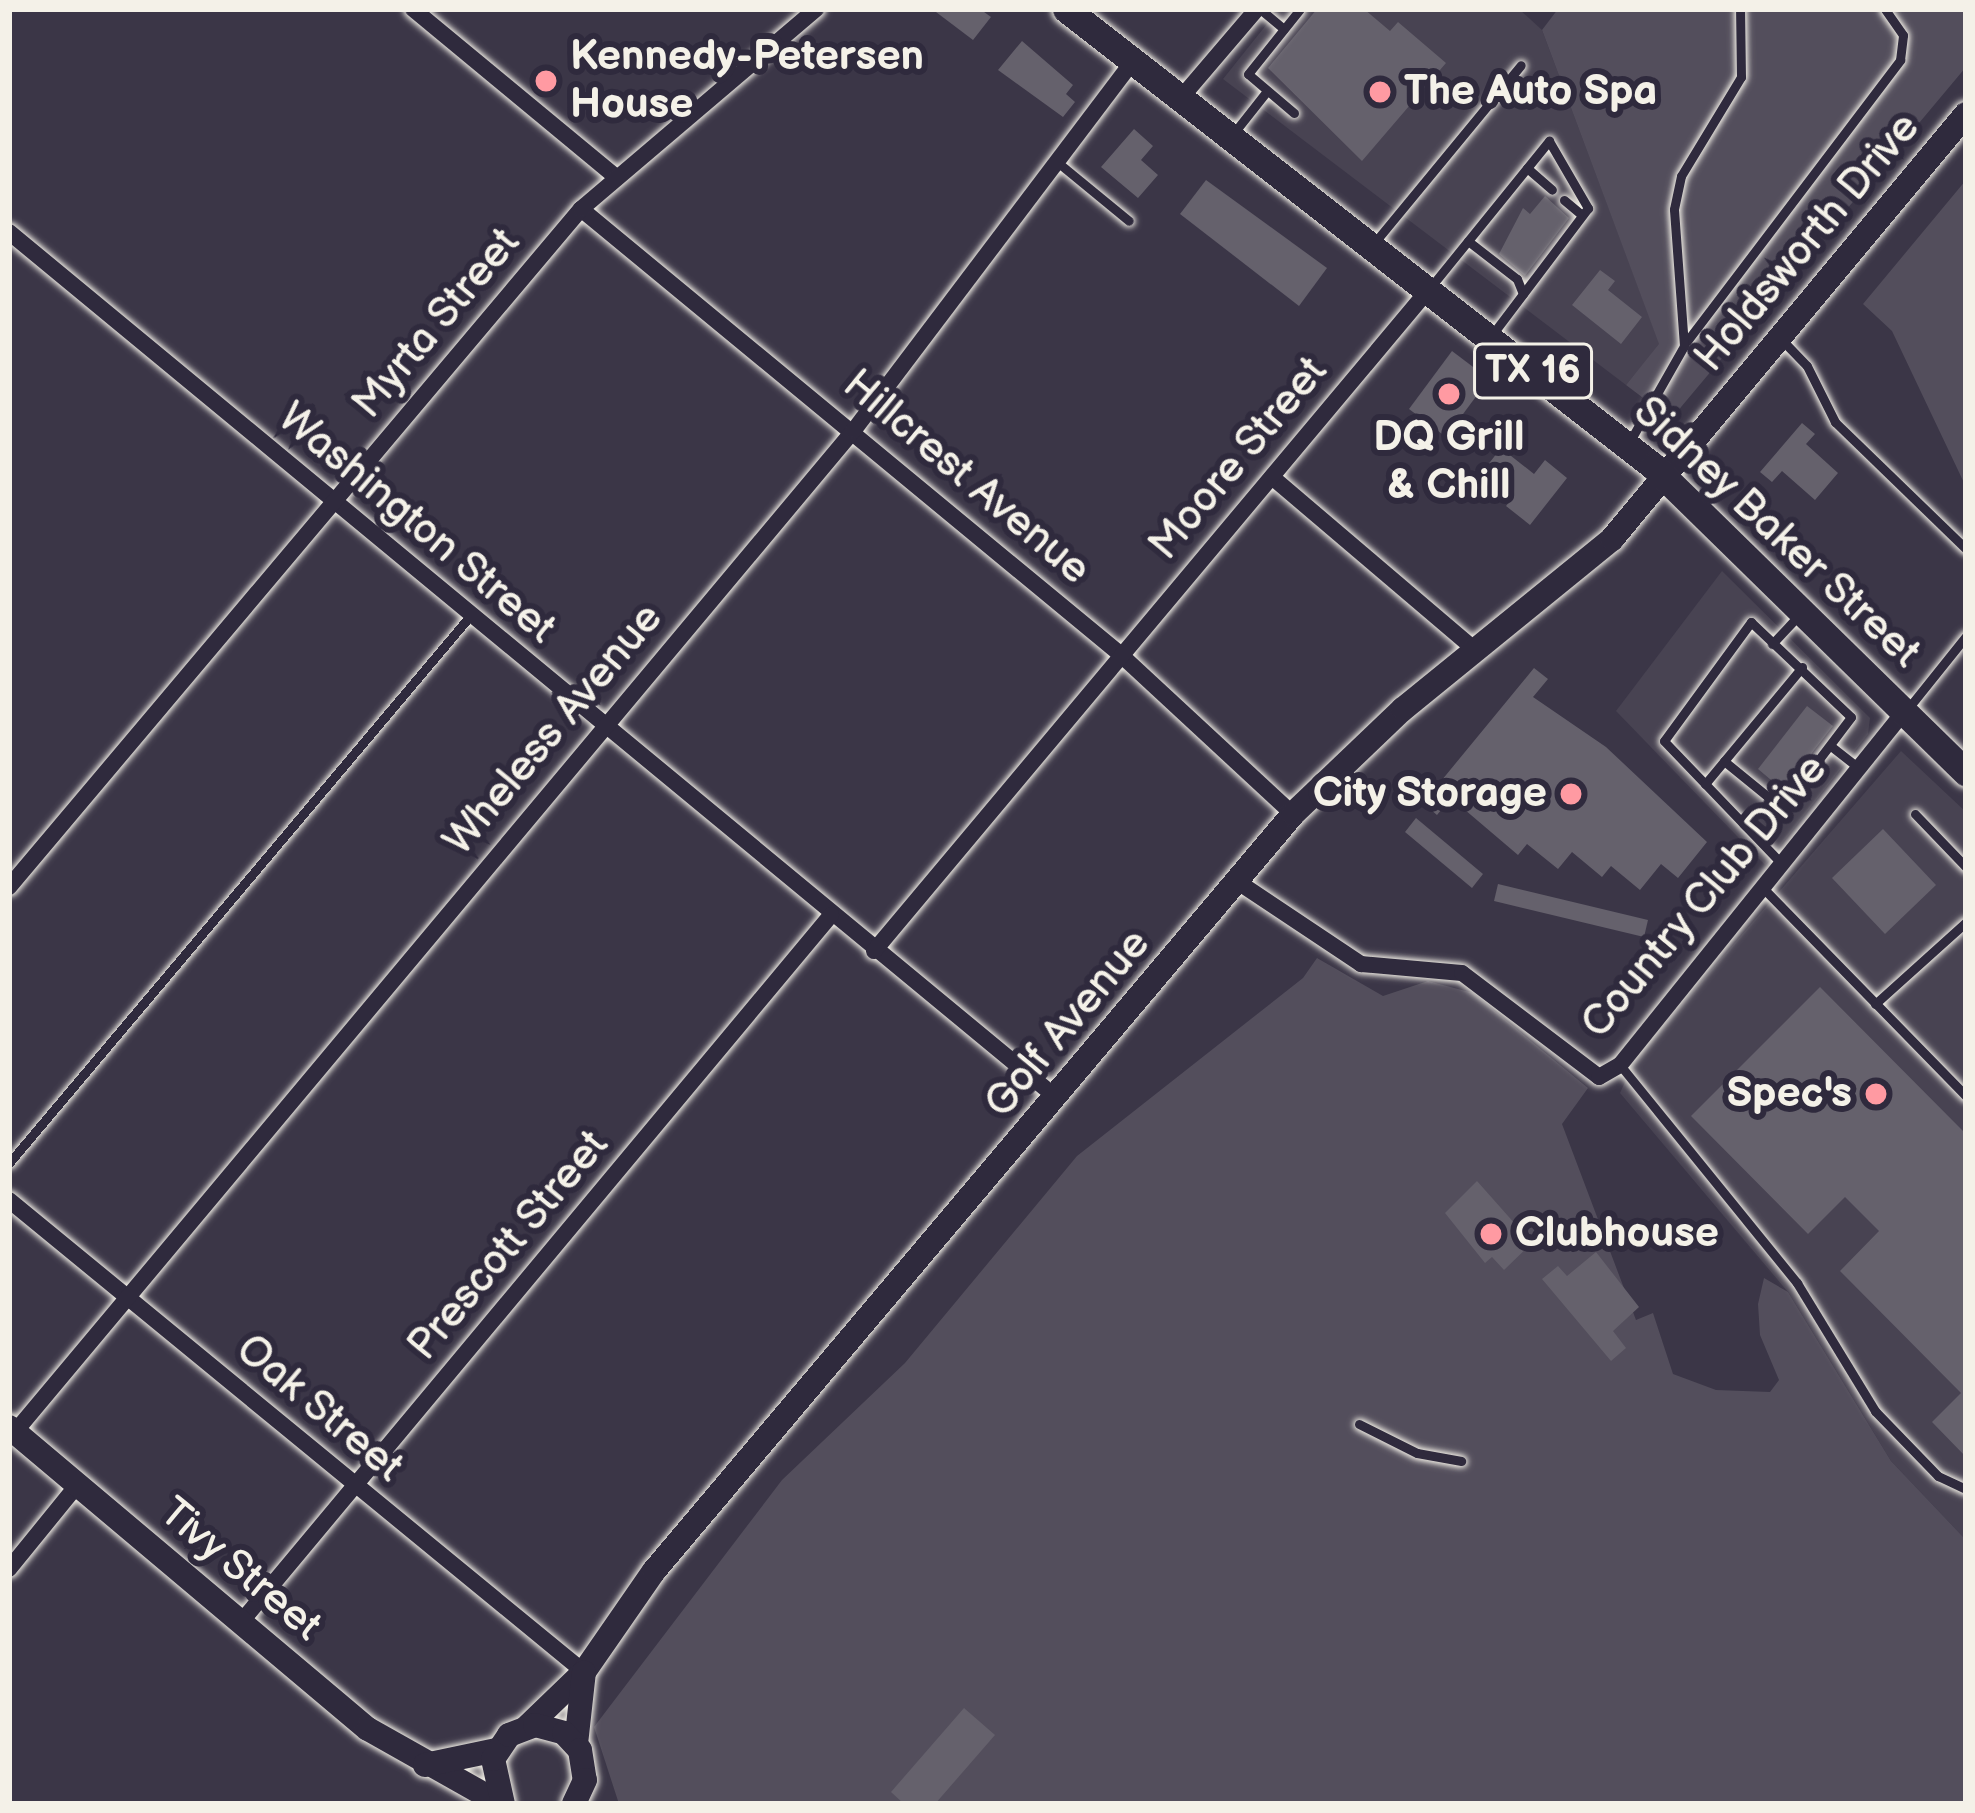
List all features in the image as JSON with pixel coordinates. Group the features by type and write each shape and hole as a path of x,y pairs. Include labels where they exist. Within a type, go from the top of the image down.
{"main road":[{"name":"Sidney Baker Street","path":"1066,9 1664,477 1966,773"},
{"name":"Holdsworth Drive","path":"1664,477 1966,114"},
{"name":"Golf Avenue","path":"497,1750 584,1672 654,1571 1293,814 1475,650 1553,593 1664,477"},
{"name":"Tivy Street","path":"12,1430 368,1729 502,1804"},
{"name":"Golf Avenue","path":"576,1744 584,1672"},
{"path":"527,1727 557,1729 576,1744 602,1804"},
{"path":"425,1765 497,1750 491,1779 502,1804"},
{"path":"574,1804 586,1773"}],"street":[{"path":"413,9 614,175"},
{"name":"Myrta Street","path":"9,887 581,209 614,175 816,9"},
{"path":"1180,99 1258,9"},
{"name":"Wheless Avenue","path":"12,1430 854,430 1132,62"},
{"name":"Hillcrest Avenue","path":"581,209 1120,654 1293,814"},
{"name":"Washington Street","path":"9,232 831,916 1057,1098"},
{"name":"Moore Street","path":"874,951 1429,290"},
{"path":"1272,477 1475,650"},
{"name":"Country Club Drive","path":"1238,881 1361,964 1462,973 1478,981 1591,1077 1620,1065 1905,711"},
{"name":"Prescott Street","path":"242,1622 831,916"},
{"name":"Oak Street","path":"9,1200 584,1672"},
{"path":"9,1569 79,1484"}],"lane":[{"path":"1258,9 1284,29"},
{"path":"1294,113 1248,74 1300,9"},
{"path":"1684,346 1674,209 1681,176 1741,77 1740,9"},
{"path":"1627,446 1696,320 1900,61 1903,34 1885,9"},
{"path":"1372,246 1521,65"},
{"path":"1230,137 1267,92"},
{"path":"1429,290 1549,141 1588,208 1490,337"},
{"path":"1056,161 1129,221"},
{"path":"1527,168 1552,190"},
{"path":"1564,200 1582,215"},
{"path":"1468,242 1517,279 1522,294"},
{"path":"1781,339 1807,365 1835,422 1966,548"},
{"path":"1772,644 1802,611"},
{"path":"9,1163 470,616"},
{"path":"1724,761 1767,796 1788,800 1848,728 1848,706 1750,622 1664,741 1782,864"},
{"path":"1905,711 1966,636"},
{"path":"1706,784 1802,667"},
{"path":"1832,747 1859,768"},
{"path":"1915,814 1966,867"},
{"path":"1762,888 1966,1096"},
{"path":"1875,1004 1966,922"},
{"path":"1620,1065 1797,1283 1875,1411 1938,1476 1966,1489"},
{"path":"1359,1424 1418,1453 1461,1461"}],"shaded area":[{"path":"1279,9 1519,9 1542,30 1660,345 1626,385 1223,79"},
{"path":"1558,9 1966,9 1966,67 1671,419 1626,385 1659,344 1542,30"},
{"path":"1966,180 1966,487 1892,331 1863,304"},
{"path":"1722,571 1870,718 1868,734 1765,865 1616,711"},
{"path":"1901,751 1966,812 1964,1538 1891,1461 1788,1292 1620,1093 1637,1056"},
{"path":"1317,958 1383,996 1428,981 1473,993 1588,1088 1562,1124 1636,1320 1653,1313 1673,1374 1716,1390 1770,1392 1779,1380 1760,1335 1758,1304 1764,1278 1788,1292 1891,1461 1966,1540 1966,1804 619,1804 594,1727 782,1480 905,1363 1077,1156 1303,978"}],"building":[{"path":"932,9 980,9 991,17 973,40"},
{"path":"1317,9 1364,9 1390,31 1398,22 1446,63 1362,161 1268,68"},
{"path":"1022,41 1073,85 1066,94 1075,102 1063,117 998,70"},
{"path":"1134,129 1153,146 1141,160 1158,175 1138,198 1101,167"},
{"path":"1206,180 1327,268 1299,306 1180,214"},
{"path":"1545,196 1569,218 1525,276 1499,254 1523,208 1530,214"},
{"path":"1600,270 1615,281 1608,290 1642,317 1621,344 1572,305"},
{"name":"DQ Grill & Chill","path":"1452,351 1489,379 1446,437 1409,409"},
{"path":"1802,423 1815,434 1806,444 1838,473 1815,500 1782,471 1772,482 1760,472"},
{"path":"1501,448 1534,474 1545,460 1567,478 1530,525 1506,506 1514,496 1483,471"},
{"path":"1534,668 1548,679 1533,697 1606,747 1707,842 1678,878 1661,864 1640,890 1611,866 1602,877 1572,852 1558,869 1527,844 1518,855 1451,798 1437,815 1423,803"},
{"path":"1807,706 1833,726 1783,790 1758,769"},
{"path":"1416,818 1483,874 1472,888 1405,832"},
{"path":"1883,829 1936,885 1885,934 1832,878"},
{"path":"1498,884 1648,920 1644,937 1494,901"},
{"path":"1820,987 1966,1134 1966,1457 1932,1422 1961,1393 1840,1271 1879,1231 1845,1197 1808,1234 1691,1116"},
{"name":"Clubhouse","path":"1477,1181 1532,1243 1504,1270 1492,1257 1485,1263 1445,1213"},
{"path":"1596,1252 1639,1307 1613,1331 1626,1348 1611,1361 1542,1279 1558,1266 1567,1276"},
{"path":"964,1708 995,1735 935,1804 904,1804 891,1792"}],"place":[{"name":"Kennedy-Petersen House","path":"546,81"},
{"name":"The Auto Spa","path":"1380,92"},
{"name":"DQ Grill & Chill","path":"1449,394"},
{"name":"City Storage","path":"1571,794"},
{"name":"Spec's","path":"1876,1094"},
{"name":"Clubhouse","path":"1491,1234"}]}
